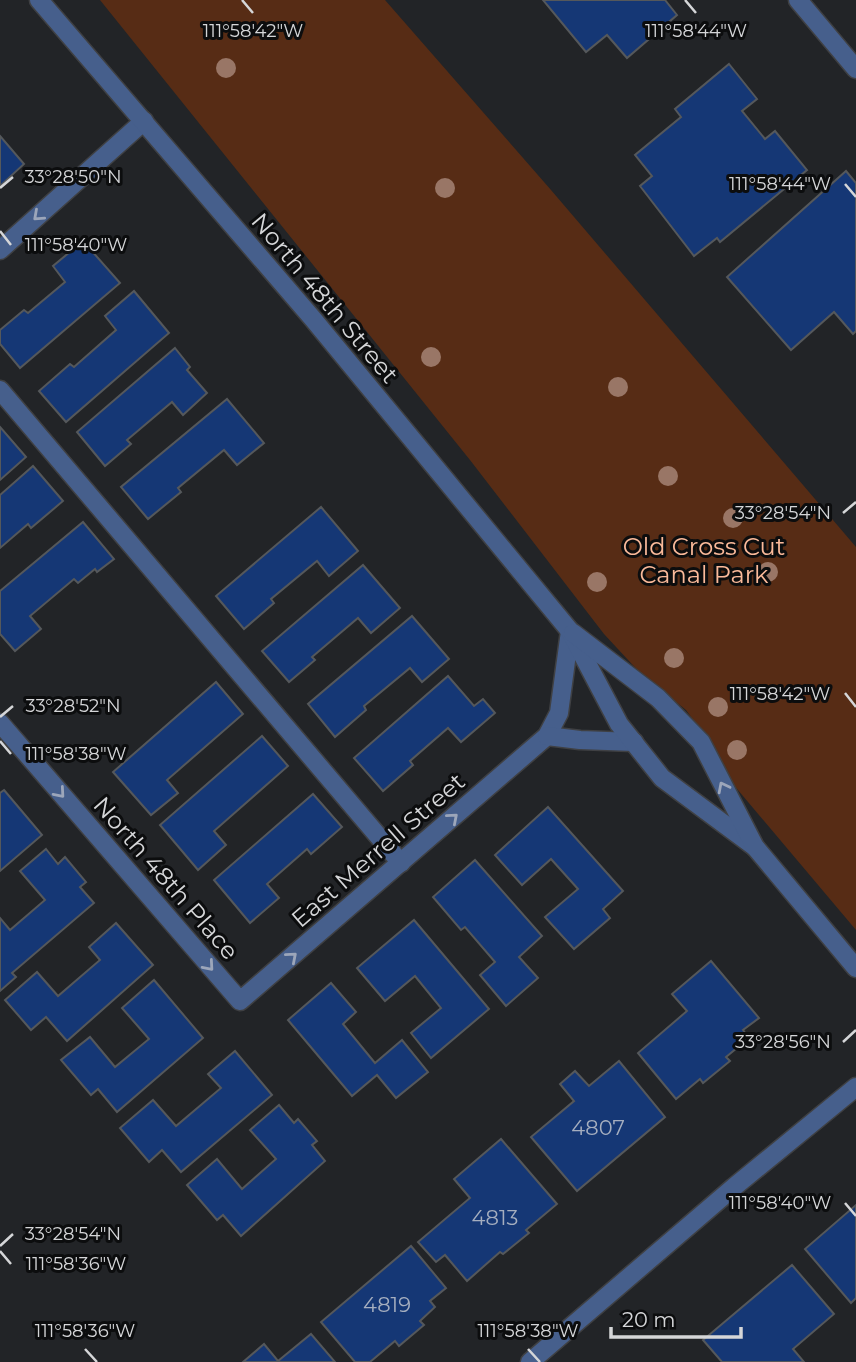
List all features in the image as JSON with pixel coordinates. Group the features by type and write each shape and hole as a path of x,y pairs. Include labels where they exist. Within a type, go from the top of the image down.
{"street":[{"name":"North 48th Street","path":"39,0 313,320 570,631 619,724 662,778 755,847"},
{"path":"798,0 856,69"},
{"path":"0,250 144,121"},
{"path":"0,390 401,863"},
{"name":"North 48th Street","path":"570,631 658,698 701,742 755,847 856,968"},
{"name":"East Merrell Street","path":"240,1001 547,736 559,713 570,631"},
{"name":"North 48th Place","path":"0,723 240,1001"},
{"path":"547,736 634,742"},
{"path":"530,1362 734,1187 856,1087"}],"green space":[{"name":"Old Cross Cut Canal Park","path":"100,0 385,0 856,547 856,930 727,777 706,738 686,710 642,675 604,634 470,460"}],"building":[{"path":"543,0 665,0 677,15 627,58 607,35 586,52"},
{"path":"729,64 757,99 742,111 765,139 775,131 807,170 720,242 717,238 694,256 640,186 652,176 635,155 681,117 675,109"},
{"path":"0,136 24,164 0,186"},
{"path":"846,171 856,183 856,331 853,334 834,312 791,350 727,277"},
{"path":"83,241 120,283 20,368 0,344 0,330 24,310 28,313 65,282 53,266"},
{"path":"134,291 169,333 66,422 39,391 70,364 74,367 116,330 105,316"},
{"path":"175,348 190,367 187,370 207,393 183,415 172,402 127,440 131,444 105,466 77,432"},
{"path":"227,399 264,443 237,465 224,450 178,488 181,492 148,519 121,487"},
{"path":"0,427 26,457 0,480"},
{"path":"33,466 63,501 31,528 28,524 0,548 0,495"},
{"path":"321,507 358,551 329,576 317,561 271,599 274,603 244,629 216,596"},
{"path":"83,522 114,559 97,572 95,569 78,583 74,579 30,616 41,629 15,651 0,634 0,591"},
{"path":"363,565 400,608 371,633 358,618 312,657 315,660 289,682 262,651"},
{"path":"412,616 449,659 422,682 410,668 364,706 366,710 335,737 308,704"},
{"path":"448,676 474,706 483,699 495,713 461,742 448,728 410,761 413,765 383,791 354,758"},
{"path":"216,682 243,714 167,780 178,793 151,815 113,772"},
{"path":"262,736 288,766 214,831 226,845 198,870 160,825"},
{"path":"4,790 42,835 0,871 0,793"},
{"path":"313,794 342,827 311,854 307,849 267,884 279,898 250,923 214,880"},
{"path":"548,807 623,891 603,909 610,918 574,949 545,917 578,889 551,859 522,885 495,855"},
{"path":"46,849 58,864 65,857 86,882 80,887 94,903 12,973 16,977 0,991 0,918 10,930 45,900 20,871"},
{"path":"475,860 542,936 519,957 538,978 506,1006 480,975 495,962 465,927 461,930 433,897"},
{"path":"414,920 489,1009 431,1058 411,1033 441,1008 415,976 385,1001 357,968"},
{"path":"116,923 153,965 67,1041 46,1017 31,1030 5,1000 37,972 58,996 100,960 89,947"},
{"path":"711,961 759,1018 743,1030 749,1038 726,1057 730,1061 703,1083 700,1079 676,1099 638,1053 687,1011 672,994"},
{"path":"154,980 203,1038 117,1112 98,1089 91,1095 61,1060 90,1037 115,1067 149,1039 122,1008"},
{"path":"331,983 356,1012 343,1024 375,1063 402,1040 428,1072 396,1098 377,1075 352,1096 288,1020"},
{"path":"235,1051 272,1095 181,1172 162,1150 149,1162 120,1128 153,1100 176,1126 221,1088 208,1074"},
{"path":"619,1061 665,1117 577,1191 531,1137 574,1101 560,1084 575,1071 589,1086"},
{"path":"279,1105 294,1123 298,1119 317,1141 312,1145 325,1161 241,1236 223,1215 217,1220 187,1185 217,1159 242,1189 276,1159 250,1130"},
{"path":"501,1139 557,1204 526,1230 529,1233 503,1254 500,1252 467,1281 445,1255 436,1262 418,1242 470,1198 454,1179"},
{"path":"856,1205 856,1298 851,1303 805,1249"},
{"path":"411,1246 446,1288 430,1301 435,1307 420,1321 424,1325 399,1346 395,1341 370,1362 355,1362 321,1322"},
{"path":"792,1265 834,1314 793,1349 804,1362 722,1362 703,1340"},
{"path":"311,1334 335,1362 243,1362 264,1344 278,1361"}]}
